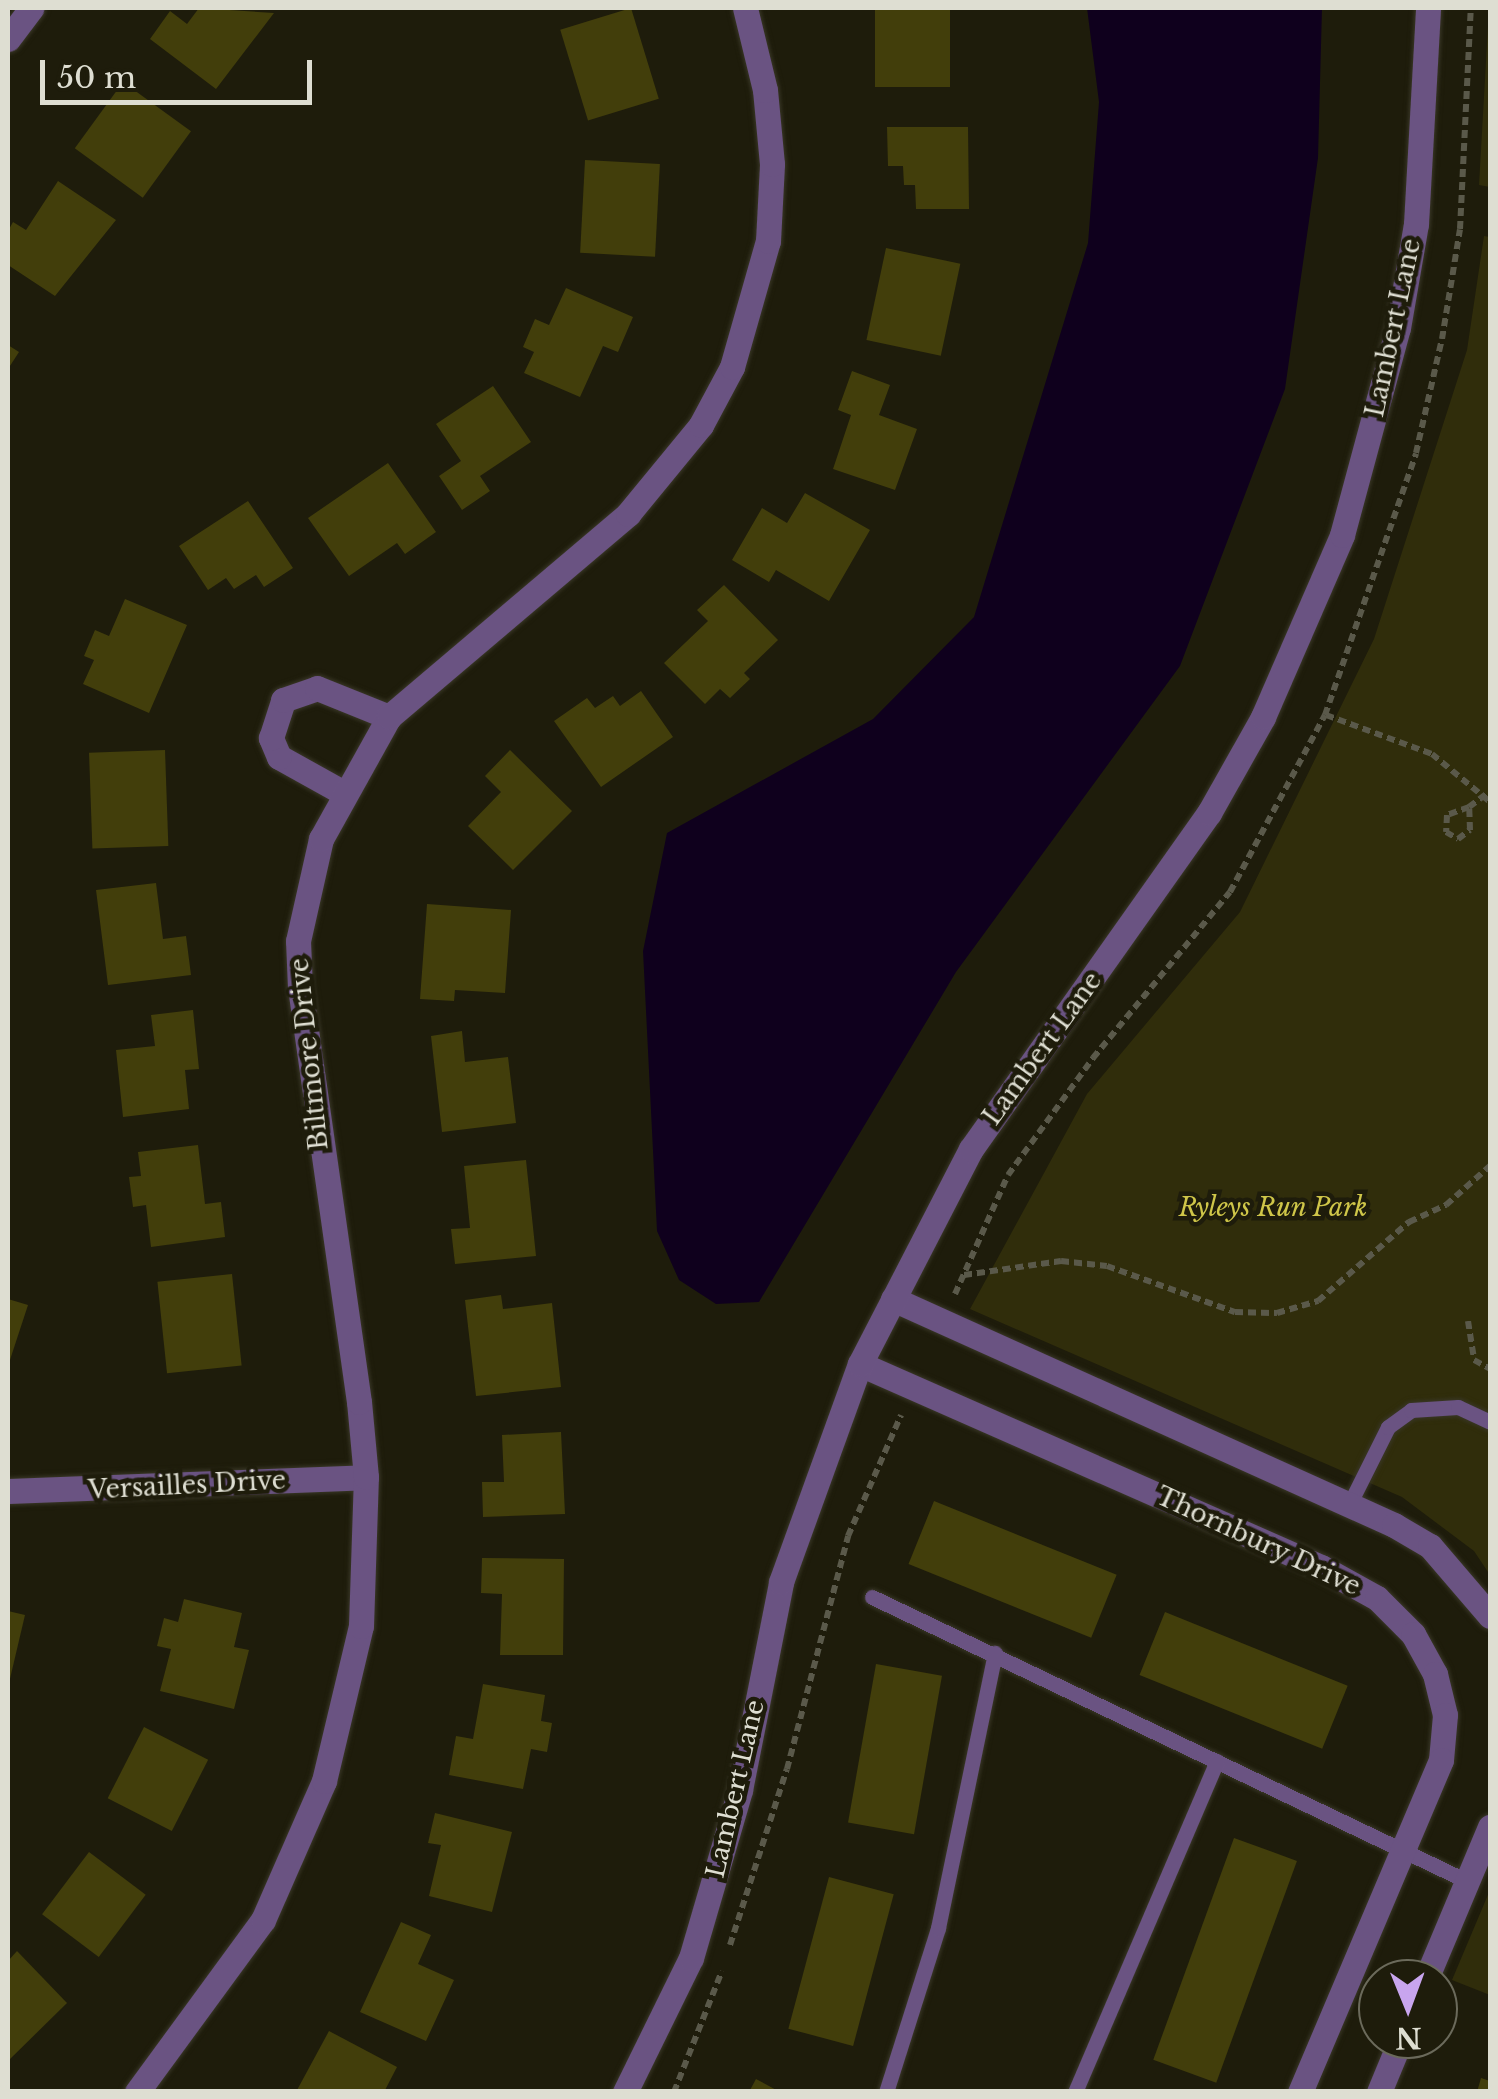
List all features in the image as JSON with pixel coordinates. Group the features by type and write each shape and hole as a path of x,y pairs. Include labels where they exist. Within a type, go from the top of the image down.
{"street":[{"path":"8,39 30,8"},
{"name":"Biltmore Drive","path":"137,2092 263,1920 324,1781 360,1626 366,1477 300,988 307,893 342,792 389,717 628,514 700,425 732,368 768,241 772,164 765,90 745,8"},
{"name":"Lambert Lane","path":"625,2092 692,1958 740,1790 782,1582 860,1364 971,1148 1209,813 1263,717 1342,535 1398,328 1416,224 1428,8"},
{"path":"342,792 279,757 272,738 283,700 317,688 389,717"},
{"path":"892,1299 1349,1505 1430,1546 1490,1616"},
{"name":"Thornbury Drive","path":"860,1364 1322,1567 1377,1598 1412,1634 1435,1674 1446,1714 1441,1760 1300,2092"},
{"name":"Versailles Drive","path":"8,1491 366,1477"},
{"path":"1434,1959 1490,1828"},
{"path":"1378,2092 1392,2059"}],"lane":[{"path":"1349,1505 1388,1427 1411,1410 1458,1407 1490,1422"},
{"path":"872,1598 995,1652 1467,1881"},
{"path":"886,2092 938,1928 995,1652"},
{"path":"1075,2092 1216,1761"}],"path":[{"path":"942,1322 1008,1175 1093,1058 1230,892 1326,715 1416,453 1442,339 1460,229 1471,8"},
{"path":"1326,715 1432,754 1489,797 1447,815 1446,832 1458,839 1470,830 1469,807"},
{"path":"964,1274 1061,1261 1107,1266 1235,1312 1278,1312 1318,1301 1408,1222 1446,1205 1490,1166"},
{"path":"1468,1321 1474,1360 1490,1369"},
{"path":"674,2092 716,1990 787,1770 848,1536 913,1388"}],"green space":[{"path":"1490,8 1490,187 1479,185"},
{"name":"Ryleys Run Park","path":"1484,236 1490,237 1490,1575 1474,1551 1402,1497 970,1309 1087,1094 1240,912 1374,639 1467,350"},
{"path":"1490,1890 1490,1995 1458,1982 1458,1966"}],"shaded area":[{"path":"1087,8 1322,8 1318,158 1285,389 1180,666 956,972 759,1302 716,1304 679,1280 657,1231 643,951 667,833 873,719 974,617 1088,243 1099,102"}],"building":[{"path":"199,8 274,13 216,89 150,39 170,11 187,24"},
{"path":"631,8 659,99 588,120 560,30"},
{"path":"875,8 950,8 950,87 875,87"},
{"path":"123,82 191,131 143,198 75,148"},
{"path":"887,127 968,127 969,209 916,209 915,185 904,185 903,166 888,166"},
{"path":"585,160 660,164 655,257 580,253"},
{"path":"58,181 116,220 55,296 8,265 8,231 13,222 26,230"},
{"path":"886,248 960,264 941,356 866,340"},
{"path":"566,288 633,317 618,352 603,346 580,397 524,373 534,352 523,347 535,319 549,325"},
{"path":"8,345 19,352 8,369"},
{"path":"852,371 890,385 879,415 917,429 895,490 833,469 851,415 838,410"},
{"path":"493,386 531,442 480,476 490,491 462,510 439,476 461,461 436,424"},
{"path":"388,463 436,532 405,554 397,543 349,576 308,518"},
{"path":"805,493 870,530 829,601 776,570 769,582 732,560 762,508 787,523"},
{"path":"248,501 293,568 264,587 256,575 234,589 226,578 208,590 179,546"},
{"path":"724,585 778,640 744,673 750,679 730,698 720,689 705,704 664,663 708,621 697,610"},
{"path":"125,599 187,625 149,713 83,684 94,660 84,656 95,630 109,636"},
{"path":"641,691 673,737 601,787 554,721 587,698 595,708 613,696 620,706"},
{"path":"165,750 168,846 92,849 89,753"},
{"path":"510,750 572,811 513,870 468,826 501,792 485,776"},
{"path":"156,883 163,939 186,936 191,975 108,985 96,890"},
{"path":"427,904 511,910 505,993 455,990 454,1001 420,999"},
{"path":"193,1010 199,1069 185,1070 189,1109 123,1117 116,1050 155,1046 151,1015"},
{"path":"462,1031 465,1062 508,1057 516,1123 442,1132 431,1036"},
{"path":"198,1145 205,1204 221,1202 225,1237 151,1247 146,1205 133,1207 129,1177 141,1176 138,1152"},
{"path":"526,1160 536,1256 455,1264 451,1229 470,1228 464,1166"},
{"path":"232,1274 242,1365 167,1373 157,1282"},
{"path":"501,1295 503,1309 552,1303 561,1387 476,1396 465,1300"},
{"path":"8,1299 28,1305 8,1366"},
{"path":"561,1432 565,1514 483,1517 482,1482 504,1482 502,1435"},
{"path":"934,1501 1117,1575 1091,1638 909,1564"},
{"path":"482,1558 564,1559 563,1655 500,1655 502,1594 481,1593"},
{"path":"184,1599 242,1613 234,1647 249,1650 234,1709 160,1691 171,1649 157,1646 164,1618 178,1622"},
{"path":"8,1611 25,1615 9,1683 8,1682"},
{"path":"1165,1612 1348,1686 1322,1749 1140,1675"},
{"path":"876,1664 942,1676 914,1834 848,1823"},
{"path":"483,1684 545,1695 541,1721 552,1723 547,1752 531,1749 523,1789 449,1775 456,1736 473,1739"},
{"path":"144,1727 208,1760 172,1831 108,1798"},
{"path":"435,1813 512,1832 492,1912 429,1896 441,1845 428,1843"},
{"path":"1234,1838 1297,1861 1216,2083 1153,2060"},
{"path":"89,1852 146,1895 99,1957 42,1914"},
{"path":"829,1877 894,1894 853,2046 788,2029"},
{"path":"401,1922 431,1935 418,1964 454,1980 426,2041 360,2012"},
{"path":"17,1951 67,2003 8,2061 8,1961"},
{"path":"329,2031 397,2067 384,2092 296,2092"},
{"path":"1481,2078 1490,2081 1490,2092 1477,2092"},
{"path":"756,2079 780,2092 749,2092"}]}
